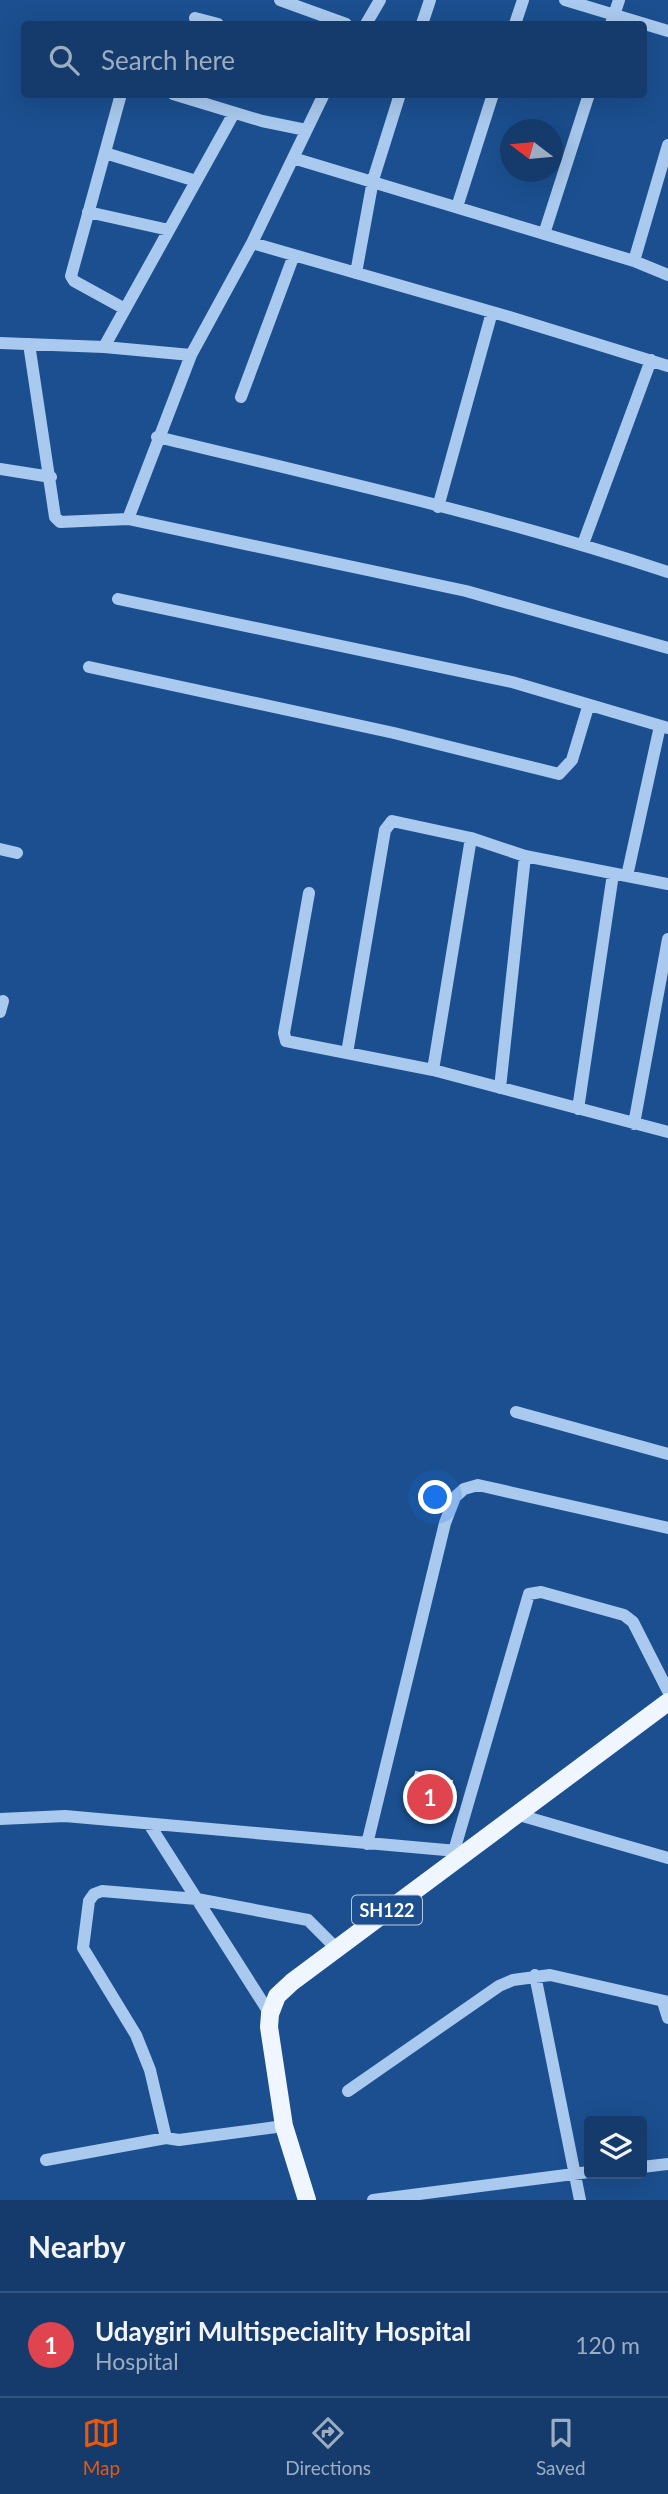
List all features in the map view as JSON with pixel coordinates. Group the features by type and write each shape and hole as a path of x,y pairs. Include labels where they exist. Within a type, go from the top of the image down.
{"main road":[{"name":"SH122","path":"270,2014 276,1996 336,1948 461,1851 519,1815 668,1702"},
{"path":"270,2014 284,2126 307,2200"}],"street":[{"path":"279,0 338,21"},
{"path":"368,21 380,0"},
{"path":"423,21 429,0"},
{"path":"516,21 523,0"},
{"path":"565,0 613,19 619,0"},
{"path":"195,18 206,21"},
{"path":"647,27 668,32"},
{"path":"120,98 71,276 74,281 125,309"},
{"path":"186,98 234,113 306,130"},
{"path":"115,520 157,437 191,355 253,243 322,98"},
{"path":"356,273 373,180 399,98"},
{"path":"457,208 492,98"},
{"path":"544,234 588,98"},
{"path":"104,347 234,113"},
{"path":"634,261 668,145"},
{"path":"105,153 196,181"},
{"path":"293,158 634,261 668,275"},
{"path":"88,212 169,230"},
{"path":"253,243 668,366"},
{"path":"241,397 294,255"},
{"path":"438,507 492,312"},
{"path":"0,343 104,347 191,355"},
{"path":"29,344 55,517 60,522 115,520 466,591 668,648"},
{"path":"583,544 651,360"},
{"path":"157,437 583,544 668,572"},
{"path":"0,469 51,477"},
{"path":"118,599 512,682 588,707 664,727 620,875 578,1110"},
{"path":"89,667 394,733 559,774 572,760 588,707"},
{"path":"347,1053 388,823 398,820 471,838 525,856 668,884"},
{"path":"433,1070 471,838"},
{"path":"0,849 17,853"},
{"path":"500,1088 525,856"},
{"path":"309,893 284,1037 290,1043 433,1070 668,1132"},
{"path":"635,1125 668,939"},
{"path":"516,1412 668,1454"},
{"path":"367,1844 424,1597 445,1522 455,1497 464,1489 478,1485 668,1528"},
{"path":"0,1819 65,1816 461,1851 529,1594 541,1592 624,1615 633,1622 668,1692"},
{"path":"519,1815 668,1858"},
{"path":"149,1824 270,2014"},
{"path":"166,2138 150,2070 140,2044 121,2007 83,1948 82,1938 89,1901 97,1892 197,1899 308,1920 336,1948"},
{"path":"536,1975 583,2172 580,2200"},
{"path":"348,2091 499,1986 536,1975 600,1985 665,2002 668,2018"},
{"path":"46,2161 166,2138 179,2140 284,2126"},
{"path":"647,2167 668,2165"},
{"path":"373,2200 583,2172"}],"building":[{"path":"416,1772 452,1781 443,1816 408,1807"}],"place":[{"name":"Udaygiri Multispeciality Hospital","path":"430,1797"}]}
